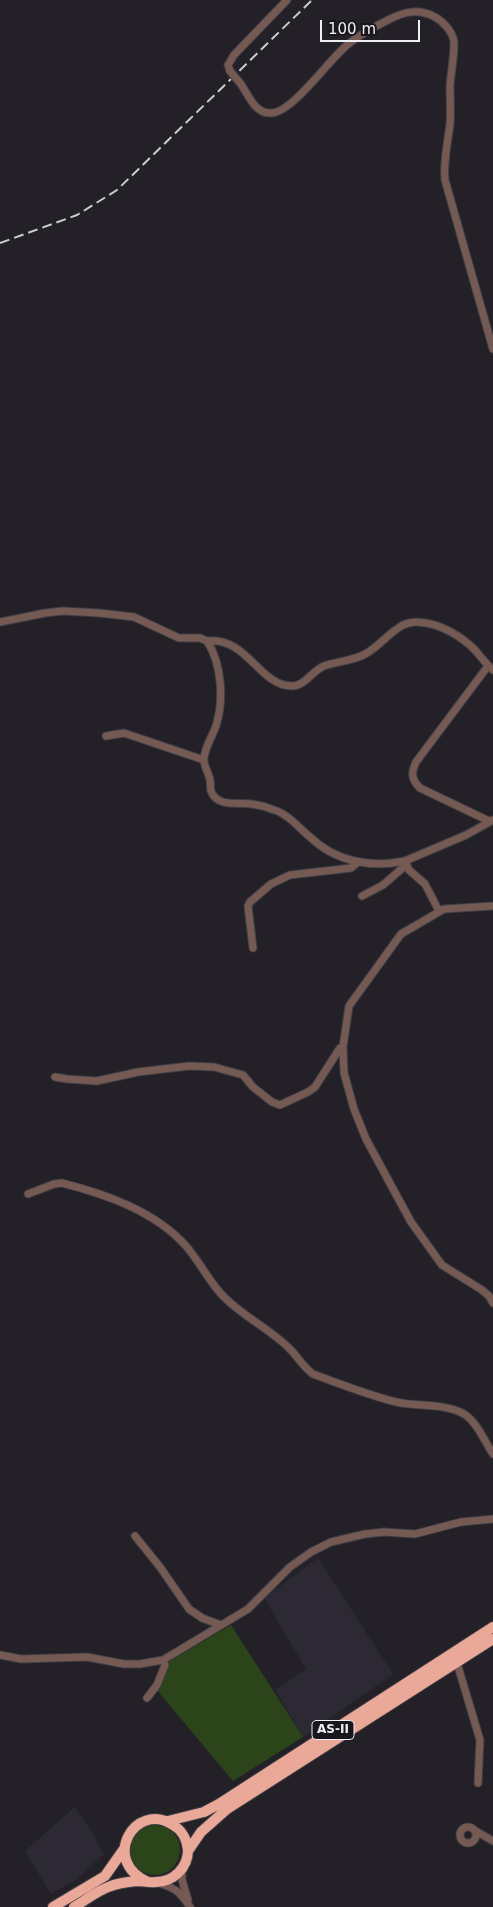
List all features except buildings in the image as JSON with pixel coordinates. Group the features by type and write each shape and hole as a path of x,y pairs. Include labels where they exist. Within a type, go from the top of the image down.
{"highway":[{"name":"AS-II","path":"182,1868 188,1851 201,1832 227,1809 457,1659 493,1626"},
{"path":"457,1659 493,1641"},
{"name":"AS-II","path":"53,1907 105,1876 124,1849 128,1835 139,1824 148,1820 168,1821 204,1812 457,1659"},
{"path":"168,1821 182,1833 188,1851"},
{"path":"124,1849 130,1870 138,1877 152,1882"},
{"path":"74,1907 110,1886 137,1881 166,1881 175,1876 182,1868"}],"street":[{"path":"287,0 234,55 228,64 230,71 240,82 256,107 264,112 275,113 294,102 344,48 373,28 394,17 412,12 427,14 444,24 451,34 454,44 450,87 450,122 444,168 445,180 493,349"},
{"path":"0,622 62,611 99,613 134,618 179,638 200,638 207,641 214,640 228,643 241,651 281,684 294,686 302,683 322,667 367,654 402,625 418,622 436,624 455,634 474,650 490,668 416,762 412,774 414,782 420,788 491,820"},
{"path":"207,641 219,673 220,702 216,725 204,760 214,797 228,804 252,804 276,810 290,819 325,849 357,863 406,863"},
{"path":"106,736 124,733 204,760"},
{"path":"362,896 383,885 406,863 466,835 491,820"},
{"path":"253,948 248,906 250,902 271,884 298,873 351,868 357,863"},
{"path":"406,863 409,870 425,884 440,911"},
{"path":"493,906 450,907 401,934 353,998 349,1006 343,1047 344,1073 354,1109 366,1139 411,1222 442,1265 482,1290 493,1303"},
{"path":"55,1077 67,1080 97,1082 138,1072 189,1066 214,1067 243,1074 253,1087 272,1102 280,1105 315,1087 328,1064 340,1048 343,1047"},
{"path":"28,1194 54,1184 62,1183 108,1198 150,1218 185,1244 217,1290 226,1299 291,1349 306,1369 313,1374 398,1403 457,1411 468,1417 493,1454"},
{"path":"0,1655 20,1659 87,1657 124,1664 140,1664 163,1660 248,1609 290,1567 311,1552 331,1542 374,1533 414,1534 461,1522 493,1519"},
{"path":"135,1536 160,1567 189,1609 202,1618 221,1625"},
{"path":"457,1659 480,1740 478,1783"},
{"path":"147,1698 157,1684 165,1665 163,1660"},
{"path":"466,1827 490,1840 466,1844 461,1841 460,1832 466,1827"},
{"path":"472,1843 477,1836 474,1830"},
{"path":"182,1868 182,1880 190,1907"},
{"path":"152,1882 172,1887 180,1893 190,1907"}],"shaded area":[{"path":"318,1558 393,1674 303,1737 275,1690 306,1669 264,1598"},
{"path":"75,1807 104,1854 76,1880 51,1894 25,1851"}],"green space":[{"path":"231,1625 303,1737 233,1781 156,1689 168,1662"},
{"path":"150,1825 160,1825 173,1832 180,1845 180,1855 173,1868 160,1875 150,1875 141,1871 134,1864 130,1855 130,1845 134,1836 141,1829"}],"railway":[{"path":"0,243 77,215 117,190 312,0"}]}
